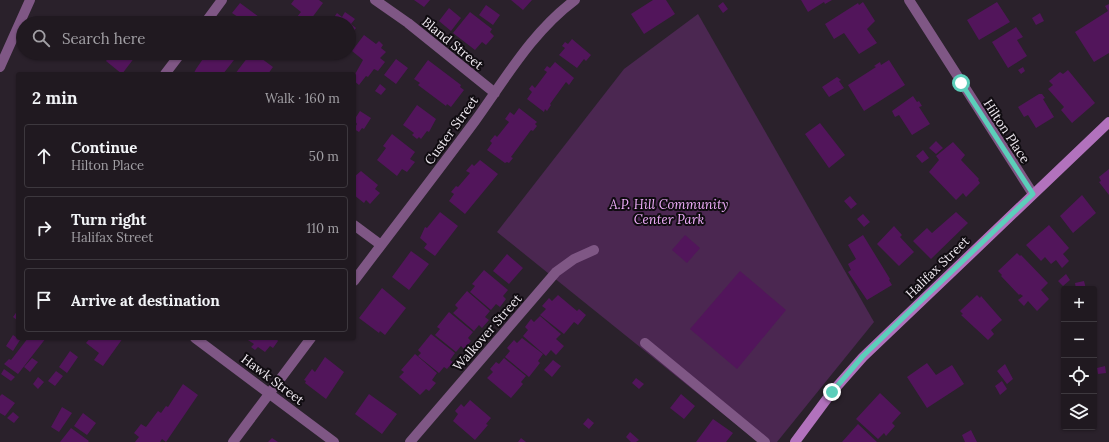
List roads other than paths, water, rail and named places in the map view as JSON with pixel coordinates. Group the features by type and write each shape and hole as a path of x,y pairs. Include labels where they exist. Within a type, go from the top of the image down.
{"main road":[{"name":"Halifax Street","path":"795,442 832,392 863,356 1109,122"}],"street":[{"path":"23,16 30,0"},
{"path":"210,16 222,0"},
{"name":"Bland Street","path":"375,0 408,23 495,93"},
{"name":"Custer Street","path":"356,278 536,36 557,13 575,0"},
{"name":"Hilton Place","path":"909,0 1033,194"},
{"path":"0,67 16,31"},
{"path":"167,72 176,60"},
{"path":"356,226 381,245"},
{"name":"Walkover Street","path":"410,442 556,272 574,259 594,250"},
{"name":"Hawk Street","path":"198,340 334,442"},
{"path":"233,442 310,340"},
{"path":"645,343 765,442"}],"park label":[{"name":"A.P. Hill Community Center Park","path":"669,212"}]}
